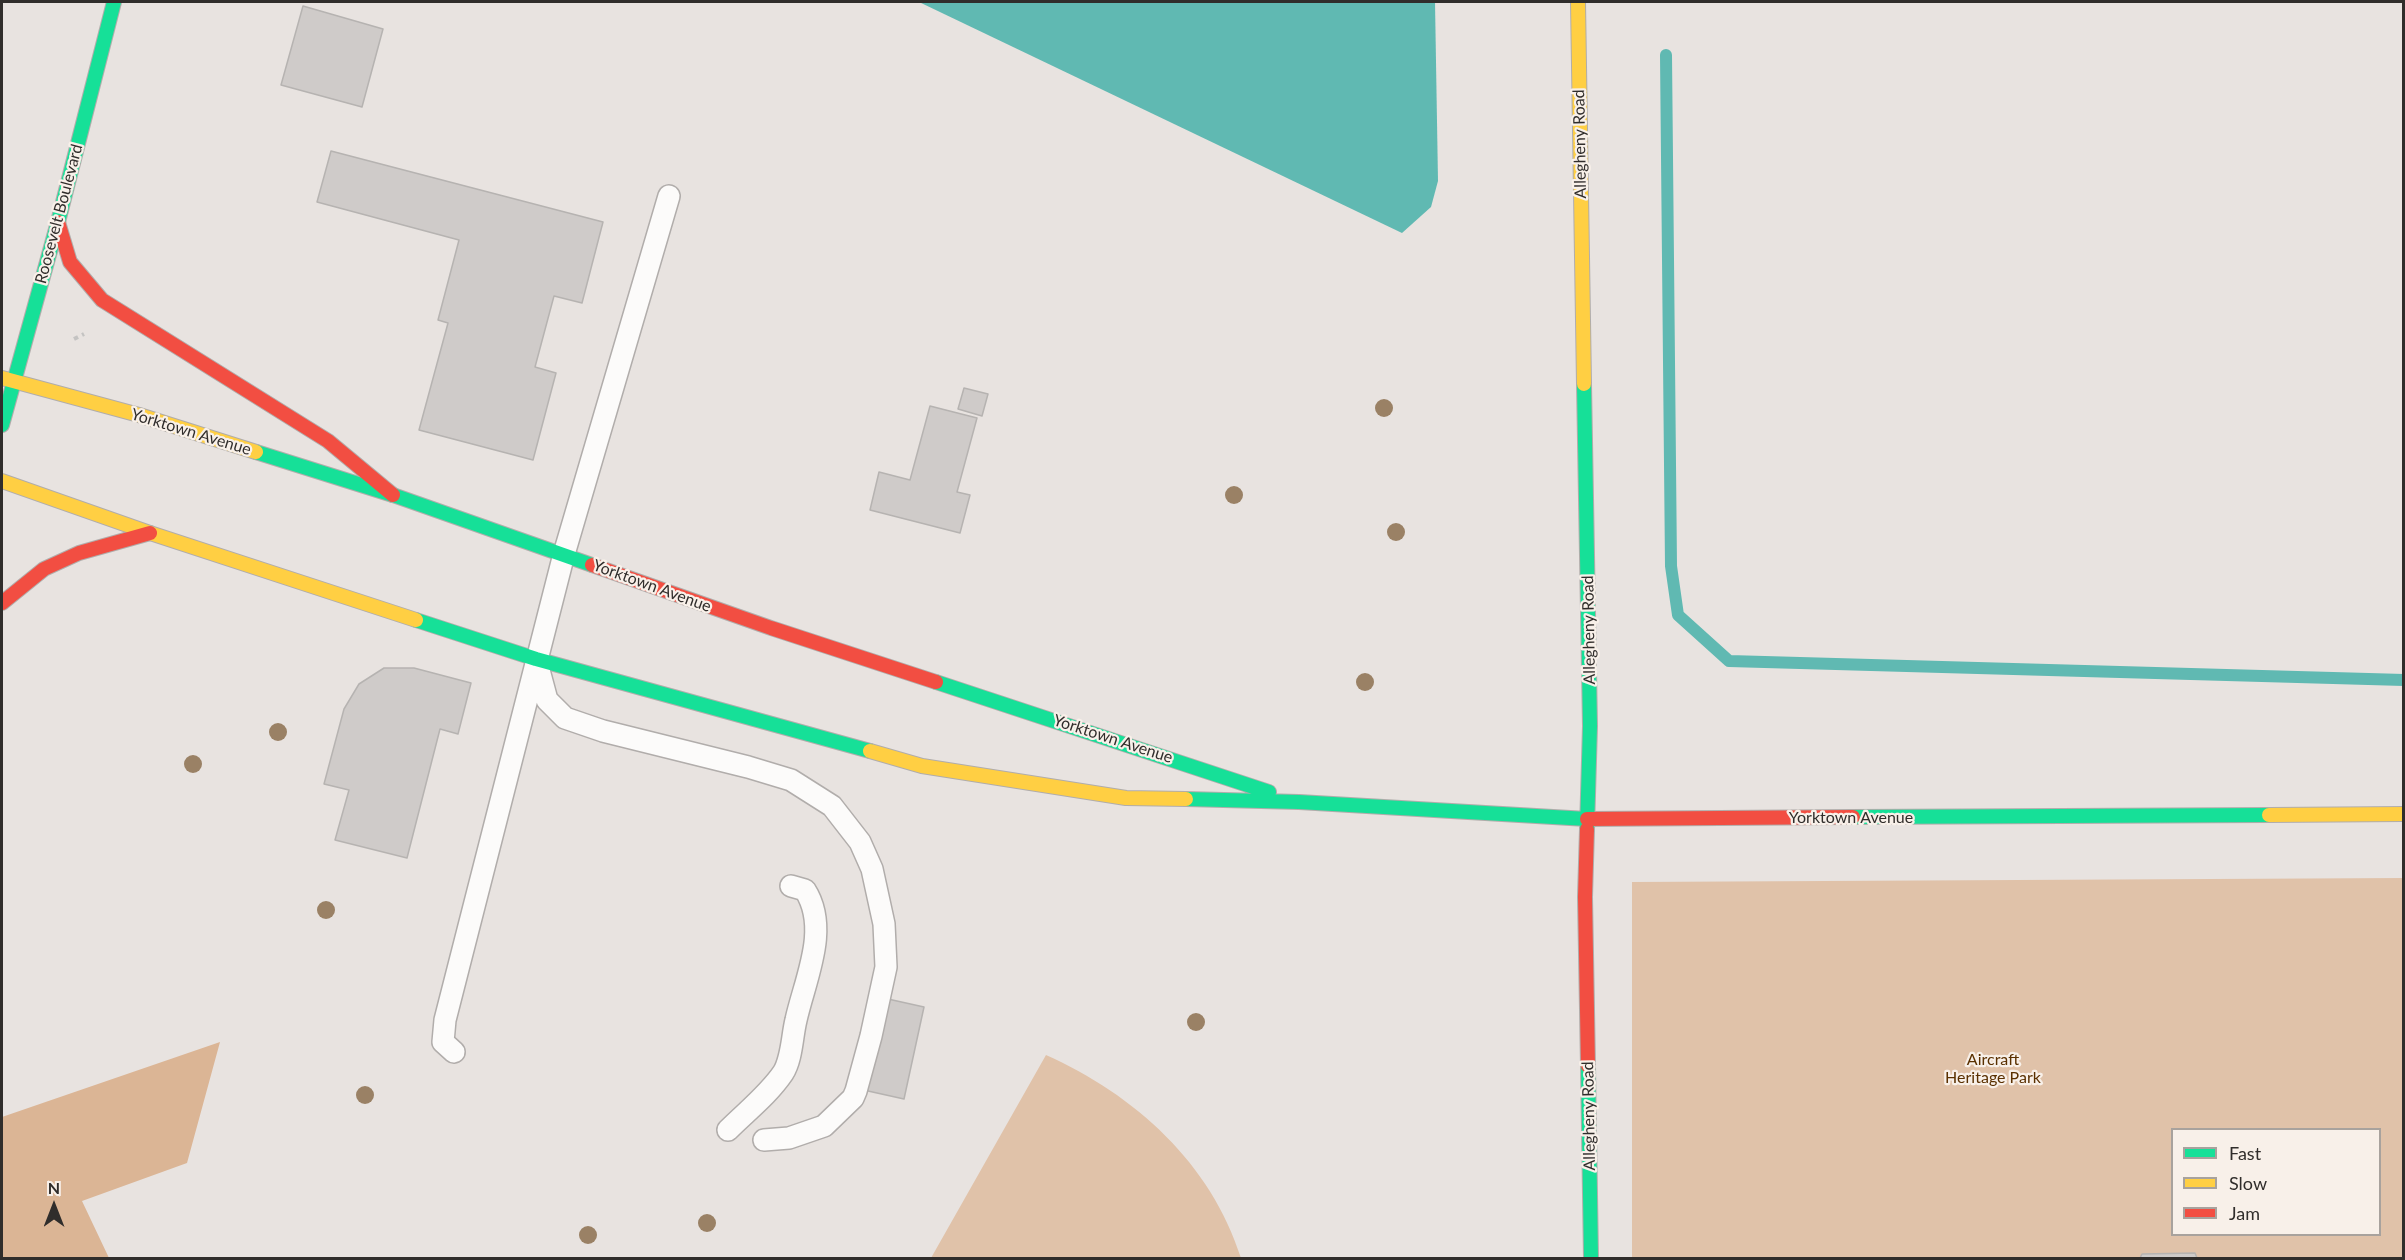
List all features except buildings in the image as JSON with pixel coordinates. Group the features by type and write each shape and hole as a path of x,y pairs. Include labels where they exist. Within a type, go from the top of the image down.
{"main road":[{"name":"Roosevelt Boulevard","path":"2,425 7,380 58,222 114,2"},
{"name":"Allegheny Road","path":"1578,2 1590,726 1585,897 1591,1258"},
{"path":"58,222 70,262 102,300 328,441 393,495"},
{"name":"Yorktown Avenue","path":"7,380 139,415 393,495 771,628 1299,802"},
{"name":"Yorktown Avenue","path":"2,480 150,533 536,659 922,766 1126,798 1299,802 1587,819 2403,814"},
{"path":"2,603 18,588 53,565 79,553 150,533"}],"lane":[{"path":"454,1052 443,1042 445,1020 564,554 669,196"},
{"path":"536,659 547,700 565,718 603,731 791,780 832,806 860,842 872,869 884,924 886,967 871,1036 854,1098 824,1126 789,1138 764,1140"},
{"path":"728,1130 763,1098 785,1071 815,946 812,901 805,890 791,886"}],"green space":[{"name":"Aircraft Heritage Park","path":"2403,878 2403,1258 1632,1258 1632,882"},
{"path":"1046,1055 1110,1090 1166,1136 1190,1163 1210,1192 1228,1224 1241,1258 931,1258"}],"shaded area":[{"path":"220,1042 187,1163 82,1201 109,1258 2,1258 2,1117"}],"water":[{"path":"919,2 1435,2 1438,181 1431,207 1402,233"}],"waterway":[{"path":"1666,55 1671,566 1678,615 1729,661 2404,680"}],"traffic: fast":[{"path":"2,425 58,222 114,2"},
{"path":"1584,384 1590,726 1587,829"},
{"path":"256,452 393,495 592,565"},
{"path":"416,620 536,659 870,751"},
{"path":"936,682 1269,792"},
{"path":"1186,799 1299,802 1587,819"},
{"path":"1853,817 2269,815"},
{"path":"1588,1066 1591,1258"}],"traffic: slow":[{"path":"1578,2 1584,384"},
{"path":"2,378 139,415 256,452"},
{"path":"2,481 150,533 416,620"},
{"path":"870,751 922,766 1126,798 1186,799"},
{"path":"2269,815 2404,814"}],"traffic: jam":[{"path":"58,222 70,262 102,300 328,441 393,495"},
{"path":"2,603 44,569 79,553 150,533"},
{"path":"592,565 771,628 936,682"},
{"path":"1587,819 1853,817"},
{"path":"1587,829 1585,897 1588,1066"}]}
